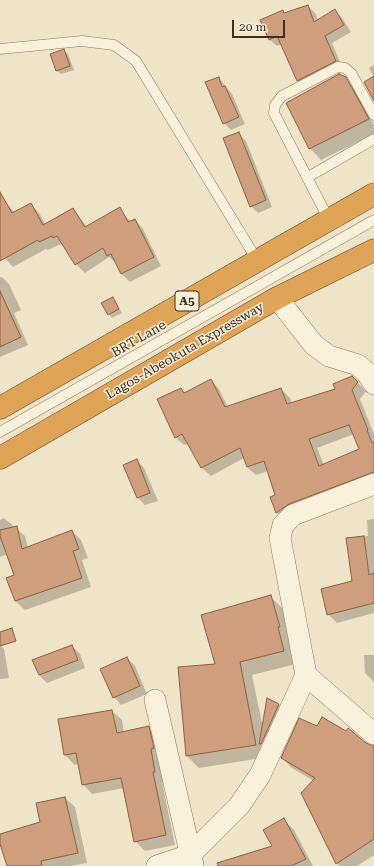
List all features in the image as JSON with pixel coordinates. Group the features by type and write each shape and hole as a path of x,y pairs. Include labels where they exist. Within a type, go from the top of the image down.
{"highway":[{"name":"A5","path":"0,408 374,194"},
{"name":"Lagos-Abeokuta Expressway","path":"0,458 277,298 374,250"}],"street":[{"path":"277,298 314,345 329,356 358,365 366,372 374,384"},
{"path":"157,866 192,860 239,806 260,775 306,675 280,538 282,525 293,515 374,484"},
{"path":"306,675 374,734"},
{"path":"156,700 192,860"}],"lane":[{"path":"0,49 82,40 114,45 136,61 257,260"},
{"path":"329,220 274,113 275,105 282,96 338,67 345,68 351,73 374,115"},
{"path":"308,177 374,139"},
{"name":"BRT Lane","path":"0,432 374,220"}],"building":[{"path":"308,5 314,22 335,9 344,25 325,36 336,61 297,81 277,36 269,40 260,20 283,10 284,13"},
{"path":"64,49 70,66 56,71 50,54"},
{"path":"339,74 346,77 369,119 309,149 286,103"},
{"path":"374,76 374,101 364,82"},
{"path":"219,77 222,87 225,86 239,117 223,124 205,82"},
{"path":"239,132 266,200 250,207 223,138"},
{"path":"0,192 12,213 31,203 43,225 73,208 85,227 120,207 128,222 135,219 154,257 121,274 111,254 107,256 103,248 75,265 57,236 53,238 52,236 39,242 38,240 0,261"},
{"path":"0,291 21,337 0,347"},
{"path":"113,297 119,309 108,315 101,303"},
{"path":"352,376 358,382 352,390 372,443 374,442 374,472 289,504 276,513 270,497 275,495 264,461 247,467 240,448 201,468 182,434 175,438 157,399 181,388 184,393 211,379 225,407 281,388 287,404 335,389 333,384","holes":["349,425 359,449 319,466 309,439"]},
{"path":"137,459 150,493 137,498 123,465"},
{"path":"17,526 22,549 72,530 79,549 73,551 82,578 15,601 6,578 14,575 0,536 0,530"},
{"path":"364,536 369,575 374,573 374,603 327,615 321,589 352,581 346,538"},
{"path":"271,595 280,627 278,627 284,651 240,662 256,745 186,756 178,667 215,664 201,615"},
{"path":"12,628 16,641 0,646 0,632"},
{"path":"72,645 78,660 39,675 32,660"},
{"path":"127,657 140,686 113,698 100,669"},
{"path":"267,698 279,704 261,744 259,744"},
{"path":"112,710 117,733 149,726 154,748 151,749 155,772 153,772 166,835 134,842 121,778 82,785 76,753 64,755 58,719"},
{"path":"322,717 346,731 348,728 366,743 374,746 374,839 336,864 301,793 315,778 281,758 299,718 317,726"},
{"path":"65,797 78,853 41,861 42,866 7,866 0,844 0,834 40,822 36,803"},
{"path":"284,818 306,859 291,866 218,866 217,863 272,846 263,830"}]}
